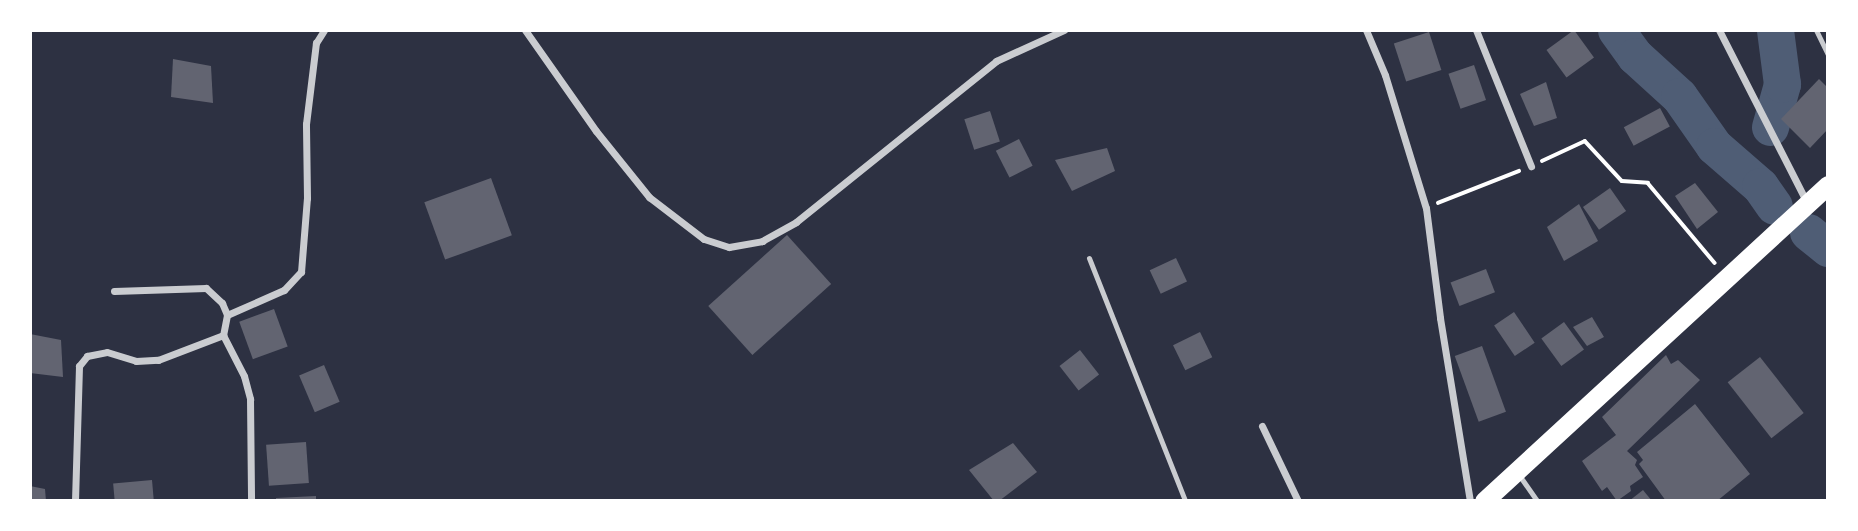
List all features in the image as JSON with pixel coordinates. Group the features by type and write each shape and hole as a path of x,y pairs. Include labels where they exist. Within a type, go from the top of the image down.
{"highway":[{"path":"1484,501 1518,473 1726,276 1828,185"}],"street":[{"path":"227,315 284,290 301,272 307,198 306,124 316,43 324,30"},
{"path":"525,30 596,131 649,197 704,239 729,247 762,241 796,222 996,61 1064,30"},
{"path":"1366,30 1385,75 1426,208 1440,318 1470,501"},
{"path":"1476,30 1531,166"},
{"path":"1719,30 1807,204"},
{"path":"114,291 206,288 222,303 227,315 223,335 244,376 250,399 251,501"},
{"path":"75,501 79,366 87,356 107,352 136,361 158,360 223,335"},
{"path":"1262,426 1298,501"}],"lane":[{"path":"1816,30 1828,55"},
{"path":"1089,258 1185,501"},
{"path":"1518,473 1537,501"}],"path":[{"path":"1426,208 1585,141 1622,181 1648,183 1726,276"}],"building":[{"path":"1574,30 1594,58 1566,77 1546,50"},
{"path":"1429,32 1441,70 1406,81 1394,43"},
{"path":"173,59 211,66 213,103 171,97"},
{"path":"1474,65 1486,100 1461,109 1448,74"},
{"path":"1819,79 1828,88 1828,129 1810,148 1781,119"},
{"path":"1546,82 1557,118 1534,126 1520,94"},
{"path":"1660,108 1670,127 1634,146 1624,127"},
{"path":"990,111 1000,141 974,150 964,119"},
{"path":"1019,139 1033,166 1009,178 996,151"},
{"path":"1107,148 1115,171 1072,191 1055,160"},
{"path":"491,178 512,235 445,260 424,202"},
{"path":"1695,183 1718,212 1697,229 1675,196"},
{"path":"1610,188 1626,211 1599,230 1583,207"},
{"path":"1579,204 1598,241 1564,261 1547,227"},
{"path":"787,235 831,284 752,355 708,306"},
{"path":"1176,258 1187,282 1161,294 1150,270"},
{"path":"1486,269 1495,292 1459,306 1451,283"},
{"path":"274,309 288,347 253,359 239,322"},
{"path":"1514,312 1535,343 1515,356 1494,325"},
{"path":"1592,317 1604,337 1587,346 1573,327"},
{"path":"1564,322 1584,350 1561,366 1541,338"},
{"path":"1200,332 1212,357 1185,370 1173,345"},
{"path":"30,334 61,340 63,377 30,373"},
{"path":"1482,346 1506,412 1479,422 1455,356"},
{"path":"1080,350 1099,374 1079,390 1060,366"},
{"path":"1666,355 1671,364 1678,360 1700,380 1627,451 1637,460 1635,465 1643,477 1630,486 1631,491 1617,501 1607,487 1602,491 1582,461 1616,435 1602,417"},
{"path":"1760,357 1804,413 1771,438 1728,382"},
{"path":"324,365 340,402 315,412 299,376"},
{"path":"1695,404 1750,474 1717,501 1666,501 1639,464 1643,460 1637,452"},
{"path":"306,442 309,483 269,486 266,445"},
{"path":"1013,443 1037,472 999,501 994,501 969,470"},
{"path":"152,480 154,501 115,501 113,483"},
{"path":"30,486 45,489 46,501 30,501"},
{"path":"1643,490 1652,501 1629,501"},
{"path":"316,496 316,501 276,501 276,498"}],"waterway":[{"path":"1616,30 1635,56 1679,96 1714,146 1760,186 1774,206"},
{"path":"1770,127 1782,84 1775,30"},
{"path":"1808,232 1828,248"}]}
